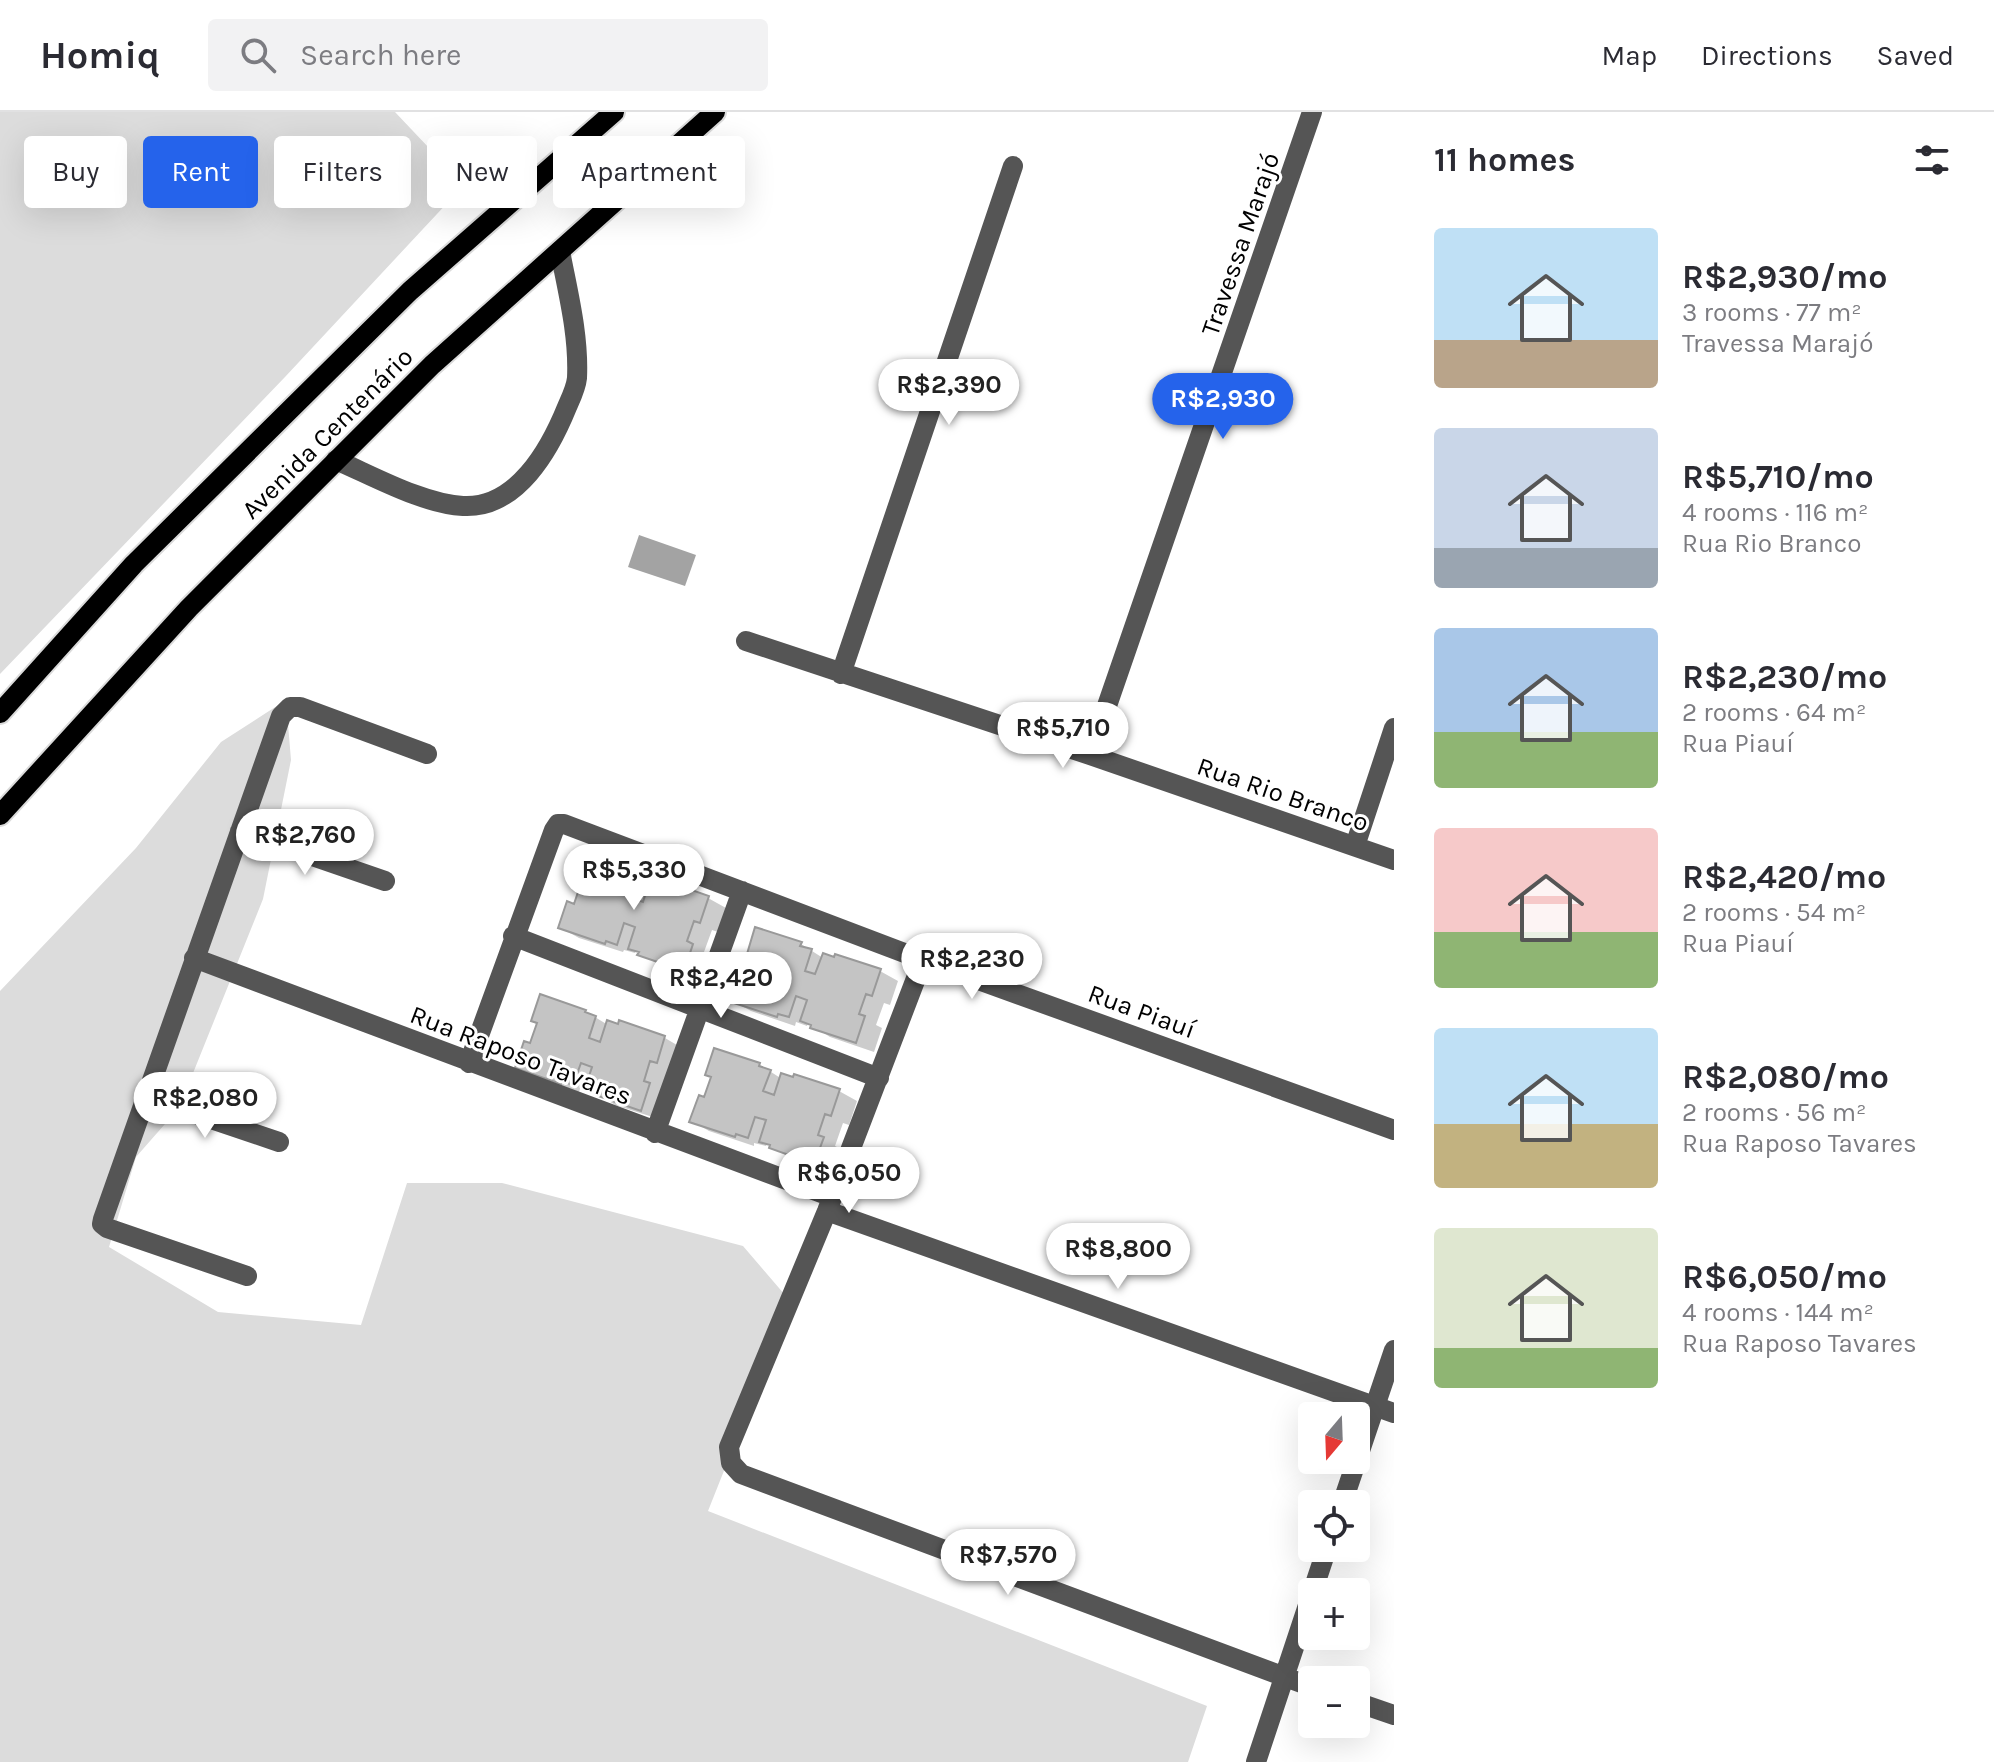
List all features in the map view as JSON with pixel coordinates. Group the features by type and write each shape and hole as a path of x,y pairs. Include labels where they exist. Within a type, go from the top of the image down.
{"main road":[{"name":"Avenida Centenário","path":"0,713 134,564 399,302 614,112"},
{"name":"Avenida Centenário","path":"0,815 189,608 432,365 715,112"}],"street":[{"name":"Travessa Marajó","path":"1090,755 1312,112"},
{"path":"841,674 1013,166"},
{"path":"336,460 423,496 464,506 501,499 538,464 561,422 577,382 577,340 560,251"},
{"name":"Rua Rio Branco","path":"746,641 1394,860"},
{"path":"247,1276 102,1224 281,716 290,707 300,707 427,754"},
{"path":"1355,846 1394,728"},
{"name":"Rua Piauí","path":"513,936 554,830 558,824 564,824 923,960 1394,1130"},
{"path":"240,831 385,881"},
{"path":"655,1133 742,891"},
{"path":"469,1063 513,936 879,1078"},
{"name":"Rua Raposo Tavares","path":"194,958 655,1133 829,1204 1385,1410"},
{"path":"923,960 829,1204 729,1447 731,1463 741,1474 1298,1682"},
{"path":"146,1097 279,1142"},
{"path":"1348,1490 1385,1410 1394,1350"},
{"path":"1256,1762 1322,1562"},
{"path":"1370,1707 1394,1715"}],"shaded area":[{"path":"0,112 395,112 427,146 427,208 443,208 0,674"},
{"path":"639,535 696,555 685,586 628,567"},
{"path":"286,700 291,760 263,899 179,1108 136,1157 109,1247 218,1312 361,1325 407,1183 502,1183 743,1246 791,1302 708,1511 1207,1706 1188,1762 0,1762 0,991 136,848 221,742"}],"building":[{"path":"583,854 640,876 632,898 643,902 650,880 661,884 663,880 709,896 700,923 694,921 687,941 693,944 684,971 628,949 635,927 624,923 617,945 558,928 567,901 574,904 581,883 574,881"},
{"path":"755,927 802,942 800,946 812,949 805,971 815,974 823,953 881,969 872,996 866,994 859,1014 865,1016 856,1043 810,1028 811,1025 800,1021 807,1000 796,996 789,1017 778,1014 777,1017 731,1002 740,975 746,977 752,956 747,954"},
{"path":"540,994 596,1016 589,1038 600,1042 607,1020 618,1024 619,1020 665,1036 657,1063 650,1061 644,1081 650,1083 641,1111 595,1095 596,1092 585,1088 592,1067 581,1063 573,1085 562,1081 561,1084 515,1068 524,1041 530,1043 537,1023 531,1021"},
{"path":"714,1048 760,1063 759,1066 771,1070 763,1091 774,1095 781,1073 793,1077 794,1074 840,1089 831,1116 825,1114 818,1135 824,1137 814,1164 759,1142 766,1120 755,1117 748,1138 736,1134 735,1137 689,1122 699,1095 704,1097 711,1077 705,1075"}]}
